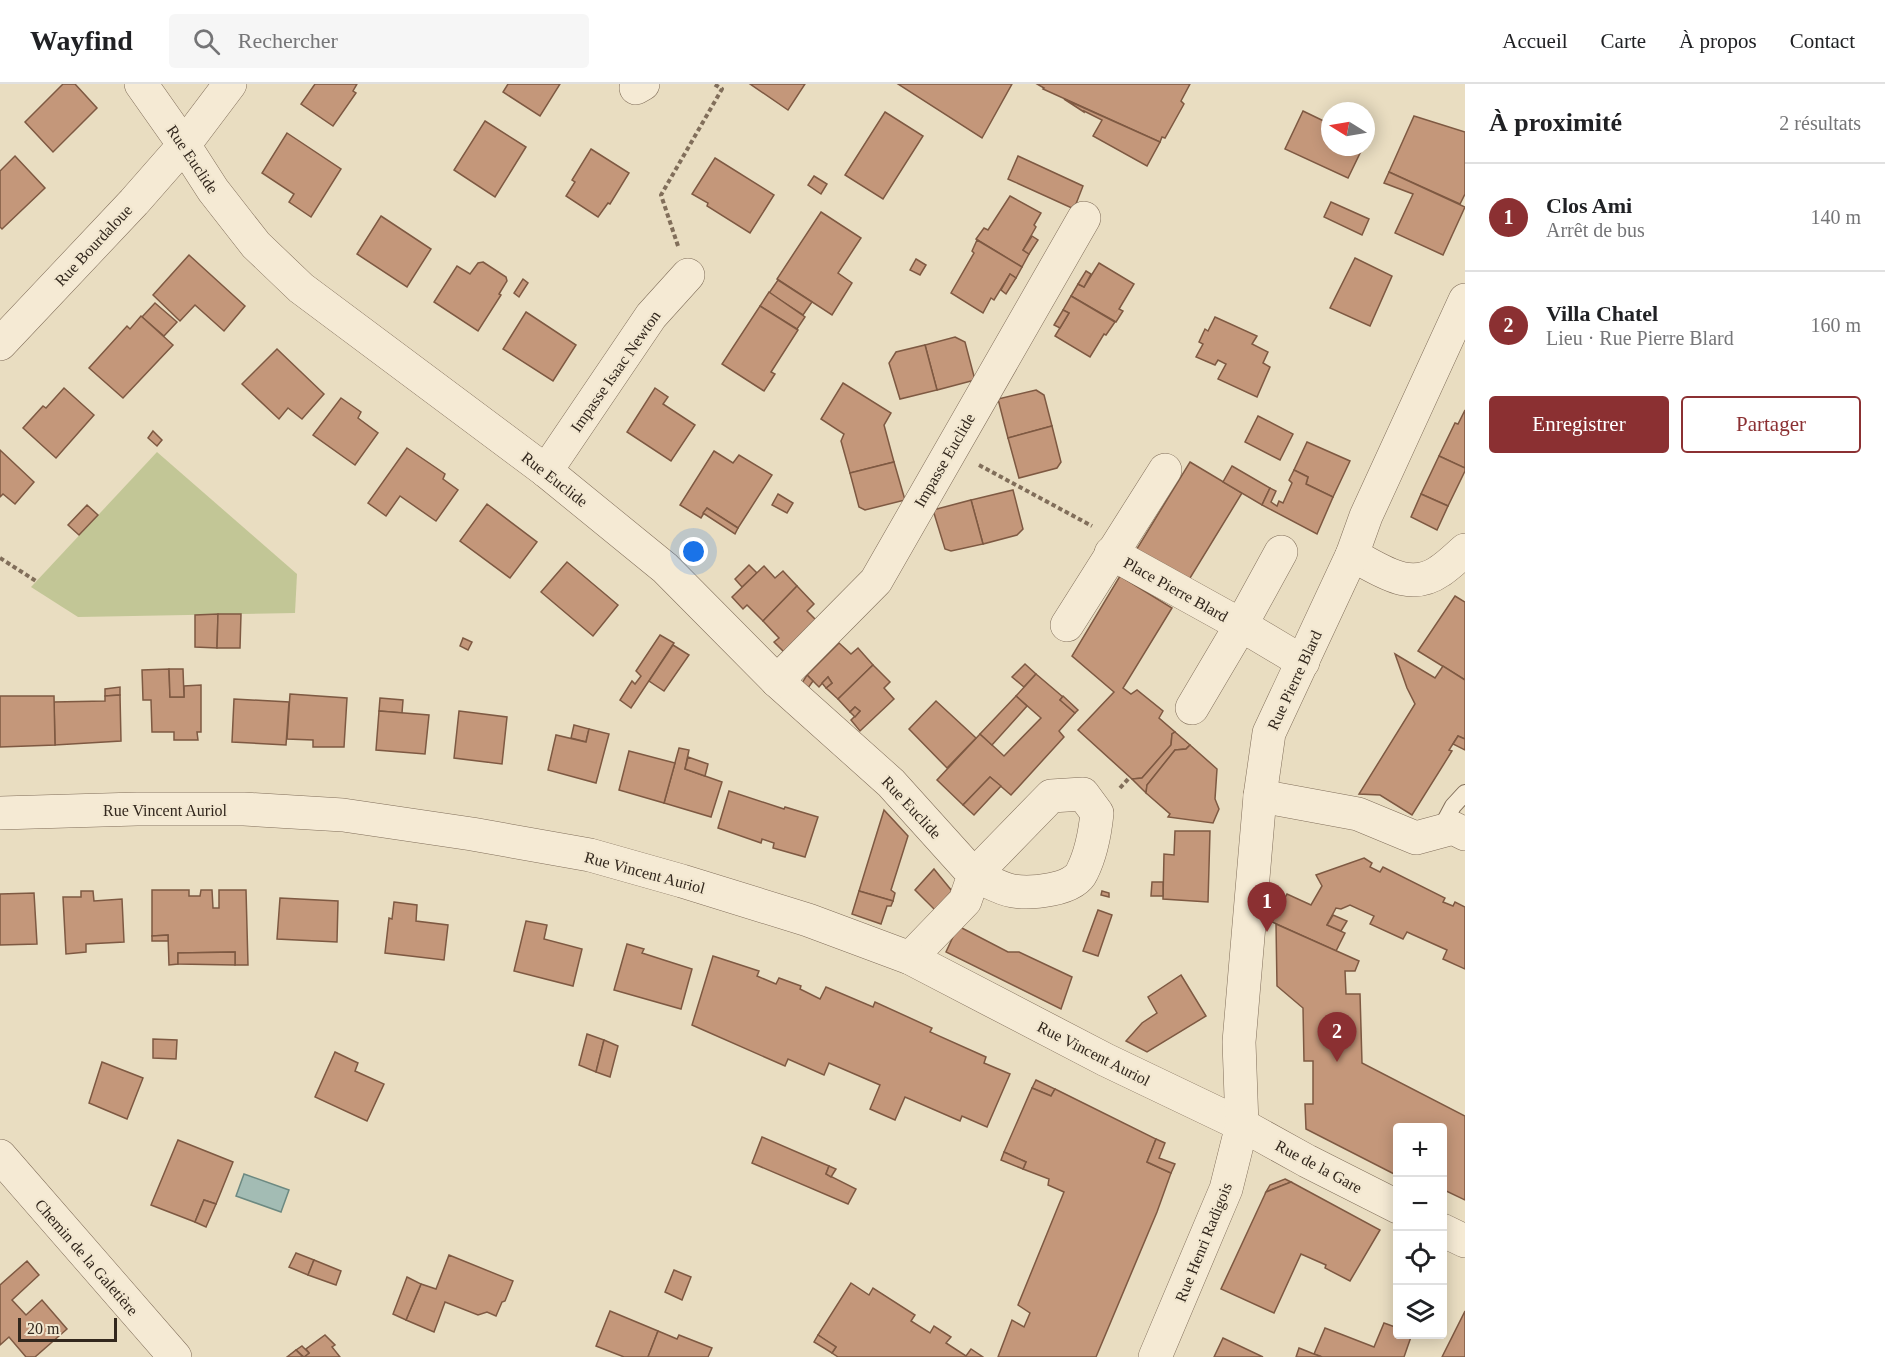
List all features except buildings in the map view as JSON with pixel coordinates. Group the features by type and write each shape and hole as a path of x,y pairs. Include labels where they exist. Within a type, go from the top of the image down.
{"street":[{"name":"Rue Euclide","path":"141,84 184,144 213,190 256,245 301,288 546,471 665,568 777,681 891,783 974,875 965,901 910,958"},
{"name":"Rue Bourdaloue","path":"0,345 134,202 184,144 230,84"},
{"name":"Impasse Euclide","path":"777,681 876,581 1084,218"},
{"name":"Impasse Isaac Newton","path":"546,471 651,316 688,275"},
{"name":"Rue Pierre Blard","path":"1242,1125 1239,1042 1260,796 1269,733 1352,555 1366,516 1465,300"},
{"name":"Place Pierre Blard","path":"1067,626 1165,470"},
{"path":"1352,555 1400,580 1419,580 1438,572 1465,550"},
{"name":"Place Pierre Blard","path":"1192,708 1241,626 1281,552"},
{"name":"Place Pierre Blard","path":"1111,554 1303,662"},
{"path":"1260,796 1359,814 1416,838 1452,833"},
{"name":"Rue Vincent Auriol","path":"0,813 244,809 343,815 472,834 590,855 682,880 808,920 910,958 1106,1060 1242,1125"},
{"name":"Rue de la Gare","path":"1242,1125 1393,1204"},
{"name":"Rue Henri Radigois","path":"1155,1357 1226,1189 1242,1125"},
{"name":"Chemin de la Galetière","path":"0,1156 175,1357"},
{"path":"1445,1231 1465,1241"}],"lane":[{"path":"1452,833 1453,806 1465,793"}],"path":[{"path":"688,275 661,195 722,89 714,84"},
{"path":"950,449 1107,534 1111,554"},
{"path":"0,558 36,581"}],"green space":[{"path":"157,452 297,574 295,613 78,617 31,587"}],"water":[{"path":"244,1174 289,1190 281,1212 236,1196"}],"place":[{"name":"Clos Ami","path":"1267,932"},
{"name":"Villa Chatel","path":"1337,1062"}]}
